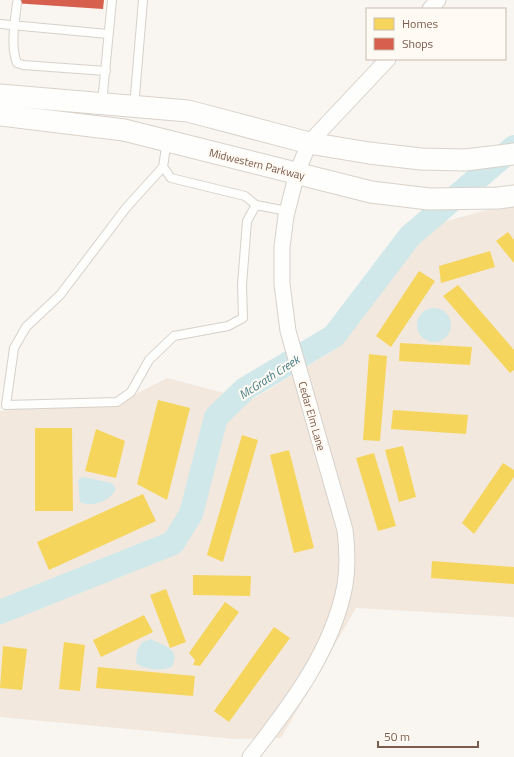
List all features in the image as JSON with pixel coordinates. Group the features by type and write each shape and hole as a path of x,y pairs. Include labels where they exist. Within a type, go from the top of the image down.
{"main road":[{"path":"0,95 188,111 309,143 369,153 421,159 465,160 514,154"},
{"name":"Midwestern Parkway","path":"0,115 124,130 371,192 429,199 506,197"}],"street":[{"path":"431,8 438,0"},
{"name":"Cedar Elm Lane","path":"250,757 299,691 325,644 339,611 346,583 345,530 292,346 282,284 282,247 287,211 297,174 309,143 387,60"}],"lane":[{"path":"102,104 112,0"},
{"path":"134,107 143,0"},
{"path":"17,3 14,25 15,57 17,63 23,65 106,71"},
{"path":"0,24 108,34"},
{"path":"167,141 163,167 126,208 60,295 26,327 14,348 6,405 117,402 131,392 149,360 174,336 228,326 243,318 242,284 247,222 256,204"},
{"path":"163,167 171,178 245,196 256,204 287,211"}],"shaded area":[{"path":"514,203 514,617 356,608 281,738 235,739 0,717 0,411 128,398 167,378 251,400 339,347 420,228"}],"water":[{"path":"431,308 437,308 441,309 448,315 451,325 450,332 444,339 437,342 431,342 427,341 420,335 417,328 417,322 418,318 424,311"},
{"path":"83,477 112,483 116,489 110,497 105,500 95,504 85,504 80,502 78,480"},
{"path":"151,639 173,651 174,660 172,667 154,669 144,667 136,663 137,651 142,642"}],"building: Homes":[{"path":"508,232 514,240 514,263 496,241"},
{"path":"490,251 495,267 441,283 439,266"},
{"path":"419,271 435,281 391,347 376,336"},
{"path":"458,285 514,350 514,370 510,373 443,296"},
{"path":"400,343 472,347 470,365 399,361"},
{"path":"369,354 387,356 380,441 363,440"},
{"path":"158,400 190,408 167,500 137,484"},
{"path":"393,410 468,415 466,434 391,429"},
{"path":"35,428 72,428 73,511 35,511"},
{"path":"96,429 125,441 116,478 85,471"},
{"path":"242,435 258,440 223,562 207,555"},
{"path":"403,446 416,497 399,502 385,450"},
{"path":"289,450 314,548 294,553 270,455"},
{"path":"374,453 396,526 378,531 356,458"},
{"path":"503,463 514,470 514,477 474,534 462,523"},
{"path":"143,494 156,521 49,570 37,542"},
{"path":"432,561 514,567 514,584 431,578"},
{"path":"193,575 251,576 250,596 193,595"},
{"path":"166,589 186,642 170,648 150,595"},
{"path":"225,602 239,612 200,666 193,665 195,660 189,653"},
{"path":"144,615 153,632 101,657 93,640"},
{"path":"274,627 290,638 229,722 214,711"},
{"path":"64,642 85,645 80,691 59,689"},
{"path":"3,646 27,649 22,690 0,688"},
{"path":"98,667 195,676 193,696 96,688"}],"building: Shops":[{"path":"14,0 104,0 103,9 13,3"}],"waterway":[{"name":"McGrath Creek","path":"0,612 173,543 191,514 216,417 245,389 334,336 410,236 514,147"}]}
